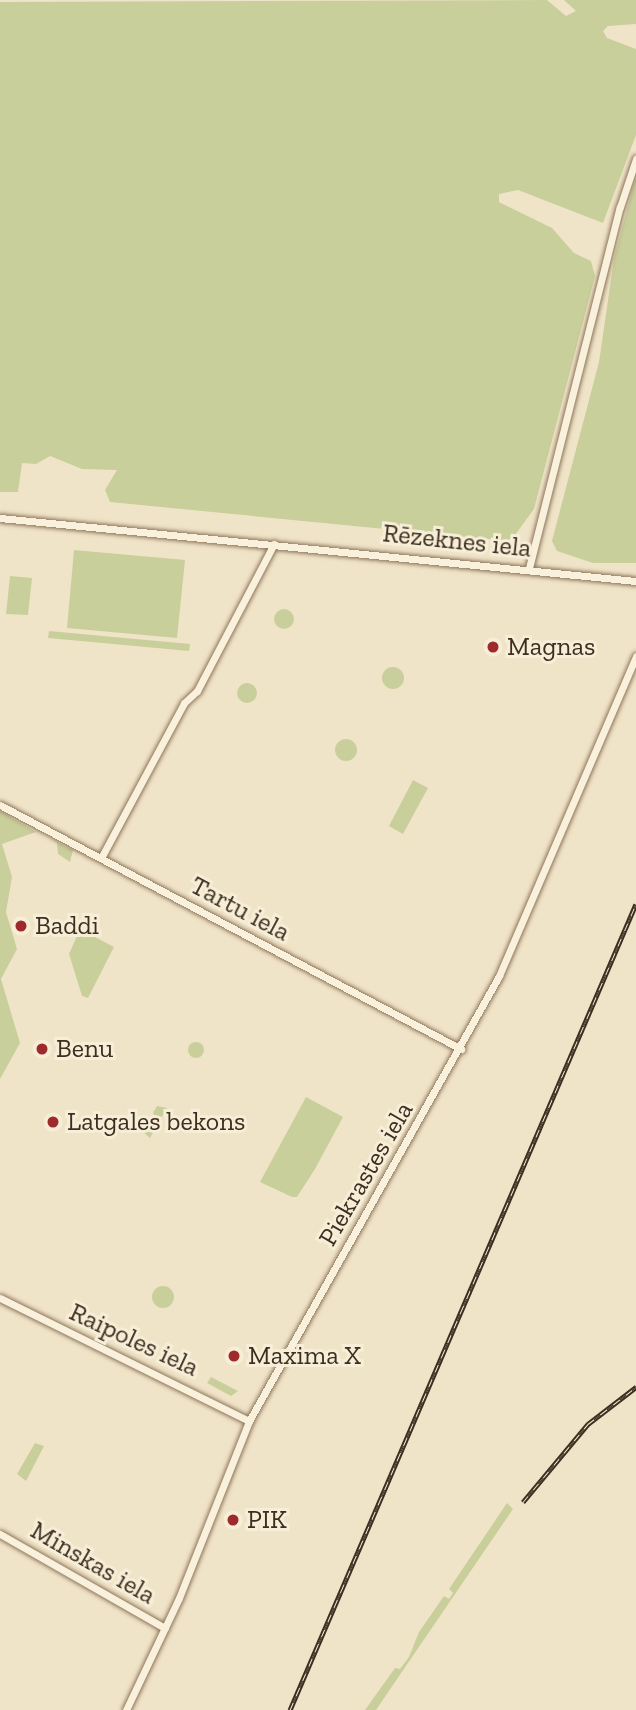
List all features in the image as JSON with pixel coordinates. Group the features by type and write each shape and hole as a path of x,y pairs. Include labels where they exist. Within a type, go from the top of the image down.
{"street":[{"path":"529,568 620,207 636,159"},
{"name":"Rēzeknes iela","path":"0,518 529,568 636,581"},
{"path":"101,858 184,703 197,691 274,544"},
{"name":"Piekrastes iela","path":"126,1710 165,1628 249,1421 461,1049 499,976 636,656"},
{"name":"Tartu iela","path":"0,805 461,1049"},
{"name":"Raipoles iela","path":"0,1298 249,1421"},
{"name":"Minskas iela","path":"0,1534 165,1628"}],"green space":[{"path":"547,0 566,16 576,11 564,0 636,0 636,24 608,26 603,31 607,38 636,49 636,135 603,223 518,190 499,194 499,202 552,228 574,253 591,261 595,276 534,509 515,535 509,540 487,539 110,502 105,490 117,470 82,469 50,456 36,464 22,463 18,492 0,492 0,2"},
{"path":"636,176 636,563 593,563 557,551 552,541 599,362 614,259"},
{"path":"74,550 185,560 177,638 67,628"},
{"path":"10,576 32,578 28,615 6,614"},
{"path":"284,609 291,612 294,619 291,626 284,629 277,626 274,619 277,612"},
{"path":"49,631 190,644 189,651 48,638"},
{"path":"393,667 401,670 404,678 401,686 393,689 385,686 382,678 385,670"},
{"path":"243,683 251,683 257,693 251,703 243,703 237,697 237,689"},
{"path":"346,739 354,742 357,750 354,758 346,761 338,758 335,750 338,742"},
{"path":"413,780 428,788 403,834 389,826"},
{"path":"0,811 36,832 2,844 12,877 6,912 17,949 1,979 20,1043 0,1079"},
{"path":"51,839 73,850 70,862 58,854 57,843"},
{"path":"80,929 114,947 88,998 82,996 69,954"},
{"path":"196,1042 202,1044 202,1056 196,1058 190,1056 188,1050 190,1044"},
{"path":"306,1097 343,1117 315,1169 297,1197 292,1197 260,1182"},
{"path":"157,1106 167,1108 150,1138 143,1132 157,1120 153,1113"},
{"path":"163,1286 171,1289 174,1297 171,1305 163,1308 155,1305 152,1297 155,1289"},
{"path":"211,1377 238,1391 231,1396 207,1383"},
{"path":"35,1443 44,1446 26,1481 17,1474"},
{"path":"507,1503 513,1509 376,1710 365,1710 395,1668 400,1669 409,1657 419,1632 444,1596 449,1599 453,1593 449,1589"}],"railway":[{"path":"290,1710 636,904"},
{"path":"523,1502 588,1424 636,1387"}],"place":[{"name":"Magnas","path":"493,647"},
{"name":"Baddi","path":"21,926"},
{"name":"Benu","path":"42,1049"},
{"name":"Latgales bekons","path":"53,1122"},
{"name":"Maxima X","path":"234,1356"},
{"name":"PIK","path":"233,1520"}]}
